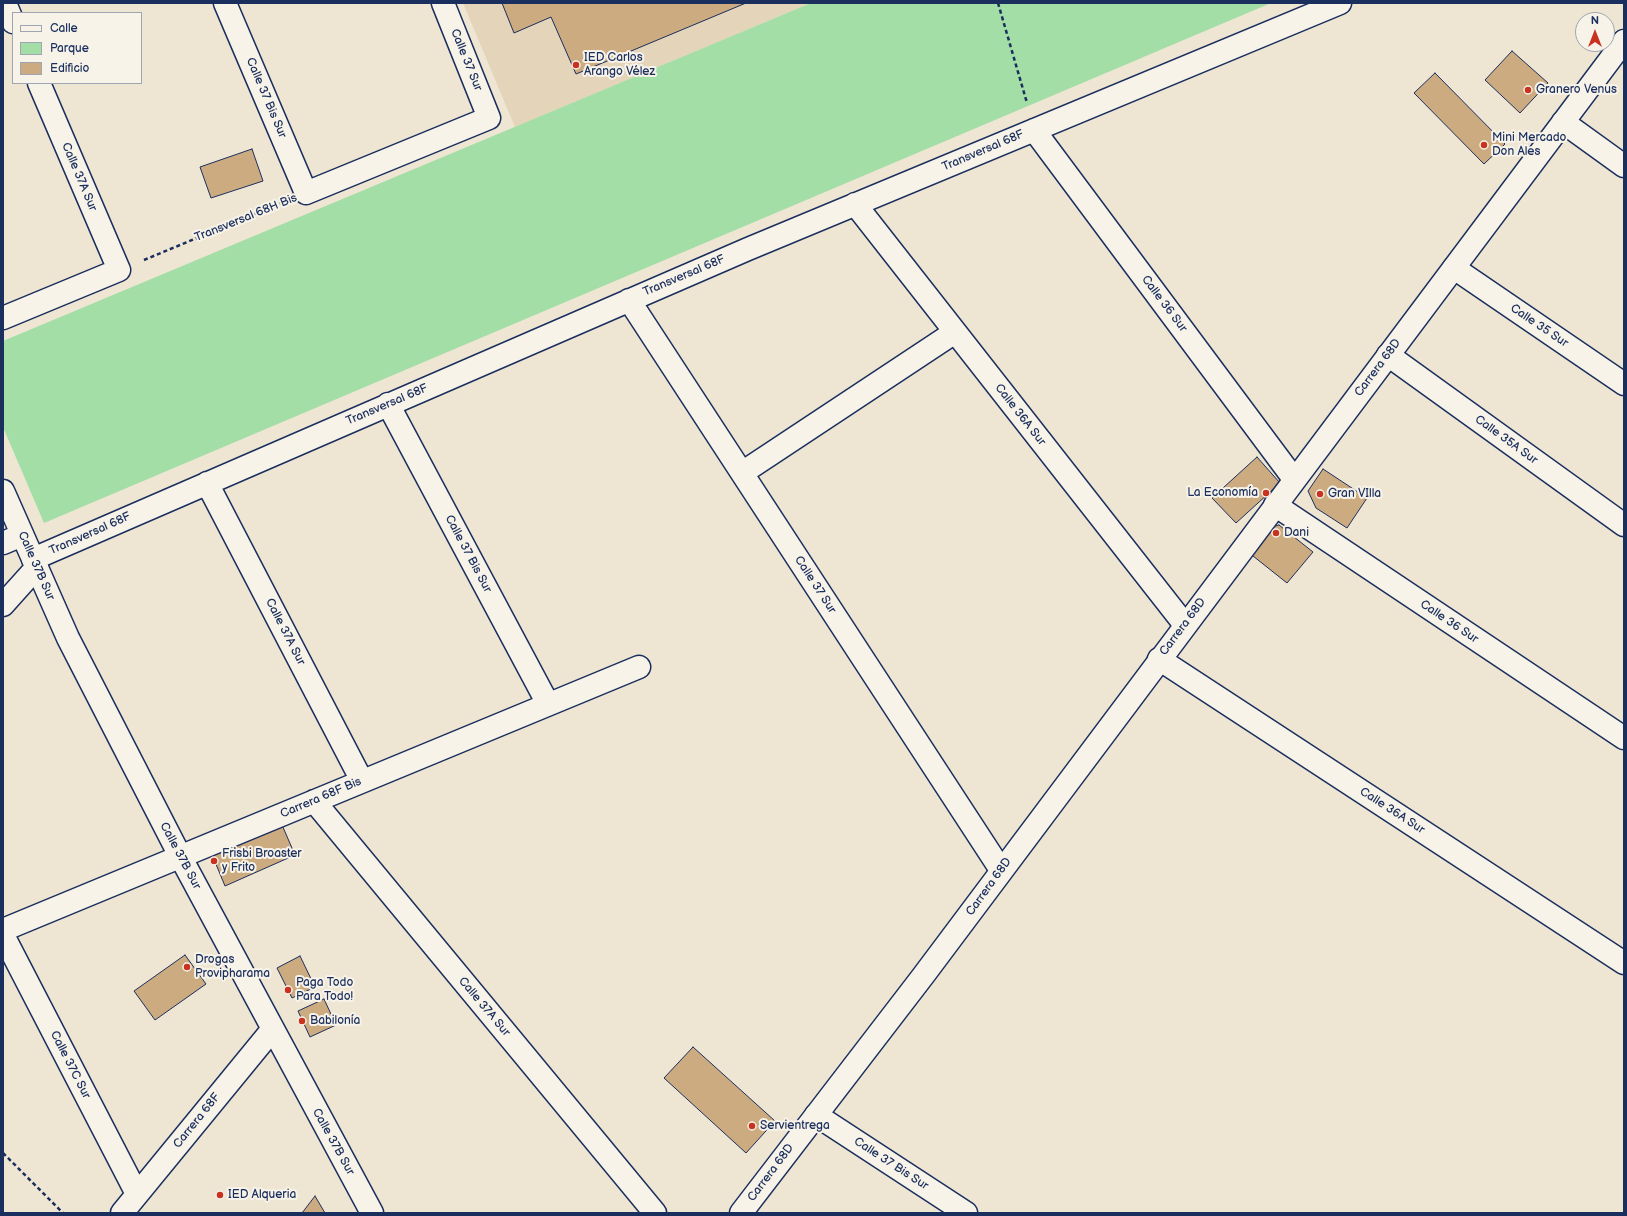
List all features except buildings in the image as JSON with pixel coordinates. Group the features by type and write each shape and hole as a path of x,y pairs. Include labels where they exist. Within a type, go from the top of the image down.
{"street":[{"path":"5,3 12,20"},
{"name":"Calle 37 Bis Sur","path":"225,3 306,193"},
{"name":"Calle 37 Sur","path":"443,3 489,118"},
{"name":"Transversal 68F","path":"35,563 207,483 629,300 855,204 1340,3"},
{"name":"Carrera 68D","path":"741,1213 923,976 1159,659 1624,41"},
{"name":"Calle 37A Sur","path":"39,84 119,270"},
{"name":"Transversal 68H Bis","path":"306,193 489,118"},
{"path":"1563,122 1624,166"},
{"name":"Calle 36 Sur","path":"1034,130 1294,479"},
{"name":"Calle 36A Sur","path":"855,204 1185,625"},
{"name":"Calle 35 Sur","path":"1454,268 1624,384"},
{"path":"3,318 119,270"},
{"name":"Calle 37 Sur","path":"629,300 1001,870"},
{"path":"742,472 955,332"},
{"name":"Calle 35A Sur","path":"1388,355 1624,524"},
{"name":"Calle 37 Bis Sur","path":"388,404 548,704"},
{"name":"Calle 37A Sur","path":"207,483 362,781"},
{"name":"Calle 37B Sur","path":"3,492 13,539 35,563 68,638 180,856 272,1030 372,1213"},
{"name":"Calle 36 Sur","path":"1275,505 1624,738"},
{"path":"3,605 35,563"},
{"name":"Calle 36A Sur","path":"1159,659 1624,964"},
{"name":"Carrera 68F Bis","path":"3,930 639,666"},
{"name":"Calle 37A Sur","path":"314,801 655,1213"},
{"name":"Calle 37C Sur","path":"3,935 137,1194"},
{"name":"Carrera 68F","path":"122,1213 272,1030"},
{"name":"Calle 37 Bis Sur","path":"816,1115 966,1213"}],"path":[{"path":"998,3 1034,130"},
{"name":"Transversal 68H Bis","path":"119,270 306,193"},
{"path":"3,1153 63,1213"}],"shaded area":[{"name":"IED Carlos Arango Vélez","path":"463,3 811,3 515,127"}],"green space":[{"path":"811,3 1271,3 44,523 3,427 3,341"}],"place":[{"name":"IED Carlos Arango Vélez","path":"576,65"},
{"name":"Granero Venus","path":"1528,90"},
{"name":"Mini Mercado Don Ales","path":"1484,145"},
{"name":"La Economía","path":"1266,493"},
{"name":"Gran VIlla","path":"1320,494"},
{"name":"Dani","path":"1276,533"},
{"name":"Frisbi Broaster y Frito","path":"214,861"},
{"name":"Drogas Provipharama","path":"187,967"},
{"name":"Paga Todo Para Todo!","path":"288,990"},
{"name":"Babilonía","path":"302,1021"},
{"name":"Servientrega","path":"752,1126"},
{"name":"IED Alqueria","path":"220,1195"}]}
